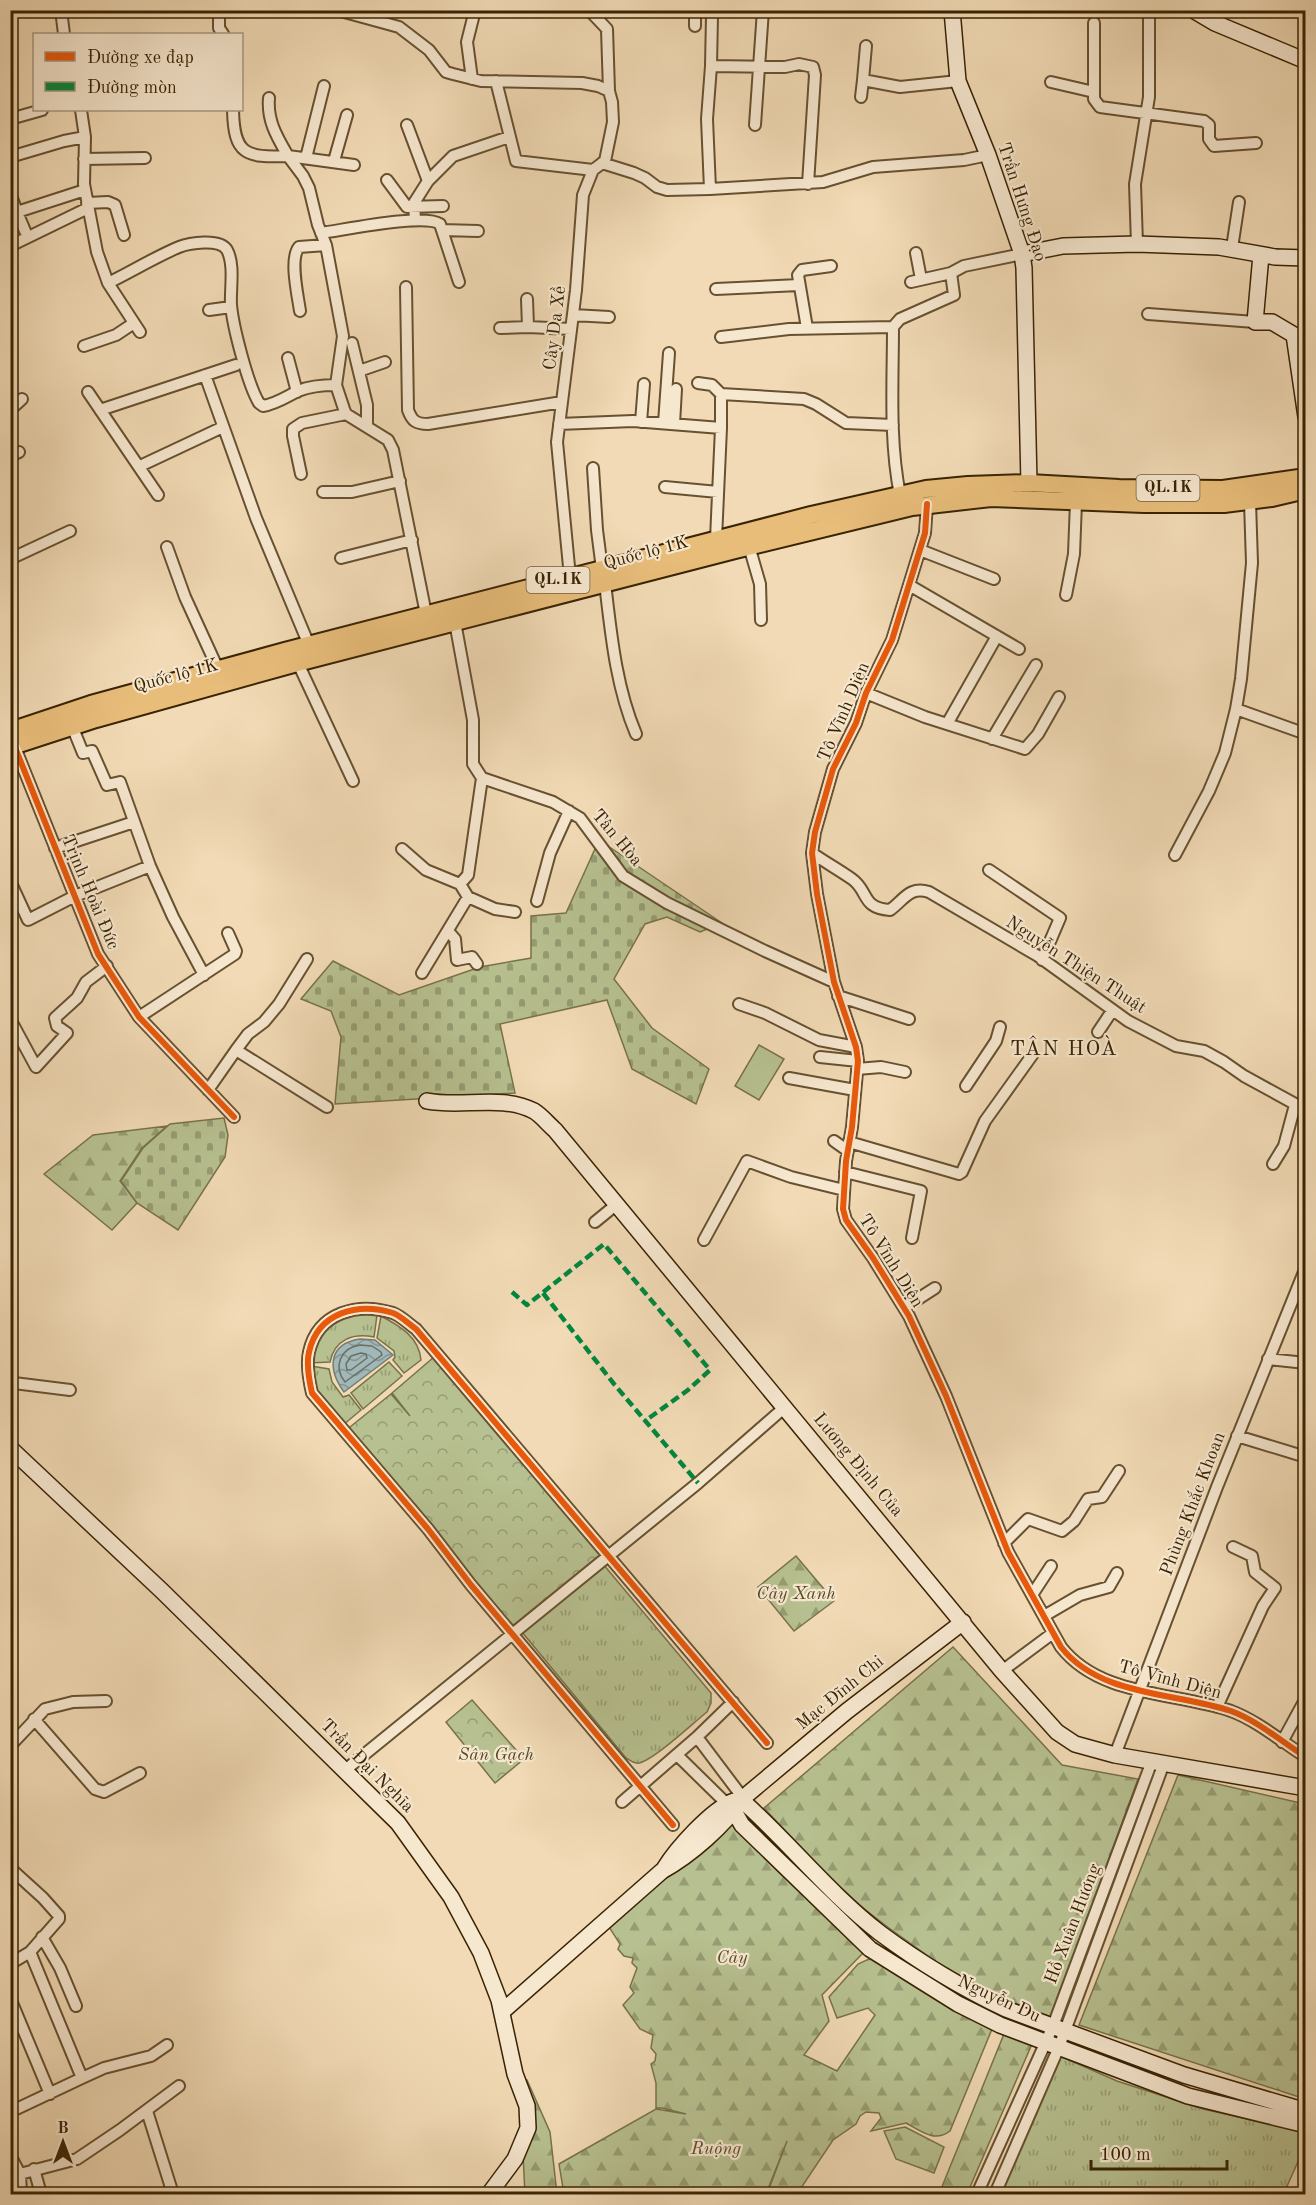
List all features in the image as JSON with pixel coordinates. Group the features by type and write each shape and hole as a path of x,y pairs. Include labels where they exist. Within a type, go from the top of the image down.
{"main road":[{"name":"Quốc lộ 1K","path":"12,741 72,726 295,656 309,645 570,577 604,576 748,546 968,485 1029,491 1119,488 1223,489 1249,494 1305,477"},
{"name":"Quốc lộ 1K","path":"1029,491 1076,502 1173,505 1249,494 1305,490"},
{"name":"Quốc lộ 1K","path":"12,741 91,704 218,669 295,656 455,622 716,539 900,495 927,497"}],"street":[{"path":"61,10 64,33"},
{"path":"219,10 219,28 222,33"},
{"path":"337,10 399,27 429,50 446,72 472,79 496,81 582,83 609,91"},
{"path":"472,79 467,42 475,10"},
{"name":"Cây Da Xề","path":"570,577 557,442 573,315 583,195 609,148 613,122 609,91 607,29 589,10"},
{"path":"695,10 695,26"},
{"path":"755,125 763,10"},
{"name":"Trần Hưng Đạo","path":"952,10 958,81 988,155 1022,254 1026,280 1029,491"},
{"path":"1137,244 1135,184 1147,114 1149,10"},
{"path":"1192,10 1215,23 1305,61"},
{"path":"710,189 707,119 712,16"},
{"path":"1094,23 1094,92 1096,104 1100,107 1204,121 1209,125 1209,139 1214,146 1256,143"},
{"path":"861,97 866,46"},
{"path":"711,66 785,67 800,64 813,67 815,75 808,184"},
{"path":"863,80 900,87 958,81"},
{"path":"496,81 509,137 519,162 598,166 634,173 645,178 657,188 667,190 808,184 835,179 873,167 964,160 988,155"},
{"path":"1051,82 1094,92"},
{"path":"306,158 324,86"},
{"path":"268,98 273,129 309,188 326,245 343,336 336,385 346,414 388,440 393,450 426,614"},
{"path":"10,119 38,111"},
{"path":"81,111 85,137 85,190 97,252 108,283 137,328 84,346"},
{"path":"233,111 236,142 252,155 288,156 354,165"},
{"path":"333,161 347,115"},
{"path":"407,125 428,180"},
{"path":"10,157 85,137"},
{"path":"414,214 416,197 428,180 453,156 509,137"},
{"path":"84,159 145,158"},
{"path":"387,180 405,206 414,214 435,220 440,224 459,282"},
{"path":"17,212 85,190"},
{"path":"10,193 25,231"},
{"path":"10,246 88,206 108,202 115,205 124,235"},
{"path":"1232,248 1239,202"},
{"path":"321,233 443,206"},
{"path":"442,230 478,231"},
{"path":"108,283 180,247 222,245 227,249 230,261 231,307 236,332 258,403 262,406 270,405 316,386 336,385"},
{"path":"300,311 296,281 296,252 299,247 326,245"},
{"path":"916,253 916,281 951,273 964,266 1063,246 1194,245 1232,248 1286,258 1305,258"},
{"path":"1255,322 1261,255"},
{"path":"807,328 798,275 802,270 831,266"},
{"path":"900,495 895,467 893,425 893,327 900,319 954,295 951,273"},
{"path":"716,289 799,285"},
{"path":"406,287 408,410 412,420 417,424 562,402"},
{"path":"527,299 528,327"},
{"path":"209,310 231,307"},
{"path":"1148,314 1272,322 1294,335 1305,417"},
{"path":"573,315 609,317"},
{"path":"721,337 807,328 893,327"},
{"path":"500,328 571,329"},
{"path":"352,343 367,405 367,427"},
{"path":"669,353 669,423"},
{"path":"288,358 297,392"},
{"path":"359,371 385,362"},
{"path":"100,411 236,366"},
{"path":"205,375 256,518 309,645"},
{"path":"698,383 712,385 721,394 804,399 846,423 893,425"},
{"path":"641,422 644,384"},
{"path":"669,423 676,389"},
{"path":"87,392 159,495"},
{"path":"716,539 721,394"},
{"path":"10,410 22,399"},
{"path":"301,474 293,429 302,423 346,414"},
{"path":"559,424 641,422 721,428"},
{"path":"140,466 223,427"},
{"path":"593,468 597,530 610,627 623,696 636,734"},
{"path":"323,492 352,492 400,481"},
{"path":"665,487 718,492"},
{"path":"1174,855 1209,791 1225,753 1236,709 1252,563 1249,494"},
{"name":"Tô Vĩnh Diện","path":"927,497 925,532 892,640 833,769 815,832 812,853 817,894 834,982 856,1047 855,1090 845,1172 843,1209 846,1220 904,1308 946,1396 1004,1543 1061,1647 1079,1667 1093,1674 1139,1691 1233,1712 1305,1757"},
{"path":"1066,595 1074,554 1076,502"},
{"path":"10,559 70,531"},
{"path":"341,558 412,540"},
{"path":"748,546 760,584 761,620"},
{"path":"167,547 185,597 218,669"},
{"path":"920,550 994,579"},
{"path":"909,585 1019,649"},
{"path":"455,622 473,720 473,765 482,778 468,875 460,884"},
{"path":"947,724 997,636"},
{"path":"295,656 353,781"},
{"path":"992,739 1036,665"},
{"path":"866,693 925,717 1025,749 1038,734 1059,697"},
{"path":"1236,709 1305,734"},
{"path":"72,726 83,753 92,751 107,785 120,782 150,866 173,917 204,975"},
{"name":"Trịnh Hoài Đức","path":"12,741 98,954 139,1017 234,1117"},
{"name":"Tân Hòa","path":"482,778 553,802 569,811 580,818 623,876 687,914 834,982"},
{"path":"537,901 550,853 569,811"},
{"path":"56,848 134,822"},
{"path":"402,849 426,870 460,884 468,897 495,909 515,912"},
{"name":"Nguyễn Thiện Thuật","path":"812,853 855,880 865,899 873,906 890,910 912,891 929,892 1042,960 1112,1011 1176,1046 1204,1051 1300,1107"},
{"path":"10,881 28,920 75,896 150,866"},
{"path":"989,870 1060,918 1042,960"},
{"path":"422,973 468,897"},
{"path":"448,931 455,939 457,960 472,957 477,964"},
{"path":"139,1017 235,954 236,951 228,933"},
{"path":"208,1090 248,1034 264,1022 279,1004 307,959"},
{"path":"10,1019 36,1066 67,1033 57,1026 55,1018 78,998 86,982 106,966"},
{"path":"838,996 909,1019"},
{"path":"739,1004 765,1013 819,1040 856,1047"},
{"path":"1098,1032 1112,1011"},
{"path":"966,1086 996,1041 1000,1027"},
{"path":"236,1050 327,1107"},
{"path":"834,1141 849,1147 959,1174 962,1172 985,1121 1033,1054"},
{"path":"820,1057 904,1072"},
{"path":"789,1078 855,1090"},
{"name":"Lương Định Của","path":"427,1101 445,1105 509,1103 534,1111 555,1130 1002,1671 1058,1732 1075,1744 1115,1755 1305,1788"},
{"path":"1273,1164 1284,1146 1300,1107"},
{"path":"704,1240 747,1161 791,1177 844,1190"},
{"path":"845,1172 921,1191 912,1238"},
{"path":"595,1222 617,1204"},
{"name":"Phùng Khắc Khoan","path":"1115,1755 1237,1436 1305,1267"},
{"path":"904,1308 935,1288"},
{"path":"673,1825 512,1634 428,1529 312,1393 308,1375 309,1352 323,1324 332,1316 345,1311 368,1308 395,1314 416,1329 767,1743"},
{"path":"1268,1359 1305,1363"},
{"path":"14,1383 70,1390"},
{"path":"344,1771 698,1482 785,1407"},
{"path":"1237,1436 1305,1457"},
{"name":"Trần Đại Nghĩa","path":"10,1448 162,1592 398,1823 452,1897 481,1953 502,2011 515,2074 527,2106 528,2128 515,2160 489,2194"},
{"path":"1004,1543 1028,1519 1062,1531 1074,1521 1088,1499 1102,1497 1119,1471"},
{"path":"1217,1707 1263,1606 1275,1588 1255,1572 1252,1556 1233,1547"},
{"path":"1032,1595 1051,1566"},
{"path":"1044,1616 1080,1595 1109,1587 1117,1572"},
{"name":"Mạc Đĩnh Chi","path":"502,2011 662,1871 683,1860 735,1804 847,1710 963,1622"},
{"path":"1002,1671 1053,1633"},
{"path":"1282,1742 1305,1698"},
{"path":"10,1746 24,1734 34,1719 45,1709 73,1702 106,1701"},
{"path":"622,1802 697,1737 733,1702"},
{"path":"34,1719 95,1789 104,1792 140,1773"},
{"path":"697,1737 735,1804"},
{"path":"677,1755 735,1804"},
{"name":"Hồ Xuân Hương","path":"977,2194 1059,2029 1158,1762"},
{"name":"Nguyễn Du","path":"1305,2111 1184,2075 1006,2009 942,1974 880,1933 840,1898 747,1804 735,1804 742,1825 870,1949 958,2004 1000,2025 1188,2096 1305,2126"},
{"path":"10,1868 59,1916 59,1919 30,1952 10,1964"},
{"path":"42,1937 60,1968 76,2006"},
{"path":"30,1952 82,2078"},
{"path":"10,1998 50,2094"},
{"path":"1000,2025 1006,2009"},
{"name":"Hồ Xuân Hương","path":"994,2194 1052,2044"},
{"path":"10,2112 104,2068 151,2056 167,2045"},
{"path":"16,2172 77,2159 179,2086"},
{"path":"147,2111 173,2194"},
{"path":"10,2154 21,2192"},
{"path":"34,2169 41,2194"}],"green space":[{"path":"599,840 722,923 700,932 667,917 645,924 614,979 652,1028 709,1069 696,1104 632,1069 607,1000 500,1024 515,1093 335,1104 341,1037 331,1011 301,999 333,961 399,995 480,967 531,958 531,916 566,913"},
{"path":"759,1045 784,1059 759,1100 735,1086"},
{"path":"224,1118 228,1135 225,1157 178,1230 137,1203 121,1181 143,1148 170,1124"},
{"path":"167,1126 142,1148 120,1181 137,1203 112,1230 44,1174 93,1135"},
{"path":"368,1313 377,1315 374,1337 359,1336 346,1339 336,1348 330,1362 309,1363 320,1331 345,1317"},
{"path":"381,1316 407,1333 417,1345 421,1360 404,1373 393,1360 394,1351 377,1338"},
{"path":"434,1357 607,1557 511,1634 345,1431 391,1394 410,1416 392,1393"},
{"path":"389,1362 402,1376 363,1409 351,1393"},
{"path":"311,1366 329,1369 332,1382 343,1397 349,1395 361,1410 343,1425 313,1389"},
{"name":"Cây Xanh","path":"796,1556 834,1601 794,1631 758,1587"},
{"path":"603,1564 711,1693 711,1703 707,1712 663,1748 639,1763 626,1758 522,1632"},
{"path":"953,1647 1062,1765 1138,1779 1051,2017 999,1998 935,1961 889,1928 846,1895 764,1808"},
{"name":"Sân Gạch","path":"472,1700 524,1759 495,1783 446,1722"},
{"path":"1178,1775 1305,1804 1305,2099 1079,2025"},
{"name":"Cây","path":"734,1825 864,1952 822,1995 829,2021 804,2055 837,2071 875,2015 868,2008 837,2018 829,1997 858,1964 873,1957 992,2029 950,2131 933,2136 906,2123 871,2131 881,2118 879,2113 866,2112 860,2116 856,2124 833,2140 797,2194 767,2194 787,2141 766,2194 564,2194 559,2164 656,2109 686,2114 656,2108 656,2083 651,2064 655,2061 656,2054 651,2048 653,2035 640,2029 623,2005 634,1993 630,1987 637,1968 632,1963 633,1958 624,1956 618,1949 620,1944 609,1927 717,1829"},
{"path":"1004,2034 1032,2044 967,2194 939,2194"},
{"path":"1060,2056 1117,2081 1203,2109 1305,2132 1300,2156 1284,2194 995,2194"},
{"path":"519,2076 527,2080 550,2132 557,2194 525,2194"},
{"path":"905,2127 944,2147 934,2173 896,2159 884,2131"}],"water":[{"path":"360,1339 375,1340 393,1355 344,1392 333,1367 336,1352 341,1346"}],"marked path":[{"path":"512,1292 527,1305 604,1244 710,1370 688,1390 645,1421"},
{"path":"543,1293 614,1384 698,1483"}],"cycle path":[{"path":"927,504 925,533 892,640 833,769 815,832 812,853 817,894 834,982 856,1047 858,1061 852,1127 846,1161 843,1209 846,1220 909,1316 946,1396 1008,1552 1061,1647 1077,1663 1117,1684 1209,1705 1241,1715 1306,1757"},
{"path":"14,745 98,954 139,1017 234,1117"},
{"path":"673,1825 471,1585 428,1529 312,1393 308,1367 309,1352 314,1338 330,1319 353,1310 380,1310 396,1314 416,1329 767,1743"}],"district":[{"name":"TÂN HOÀ","path":"1064,1049"}],"park label":[{"name":"Ruộng","path":"716,2149"}]}
